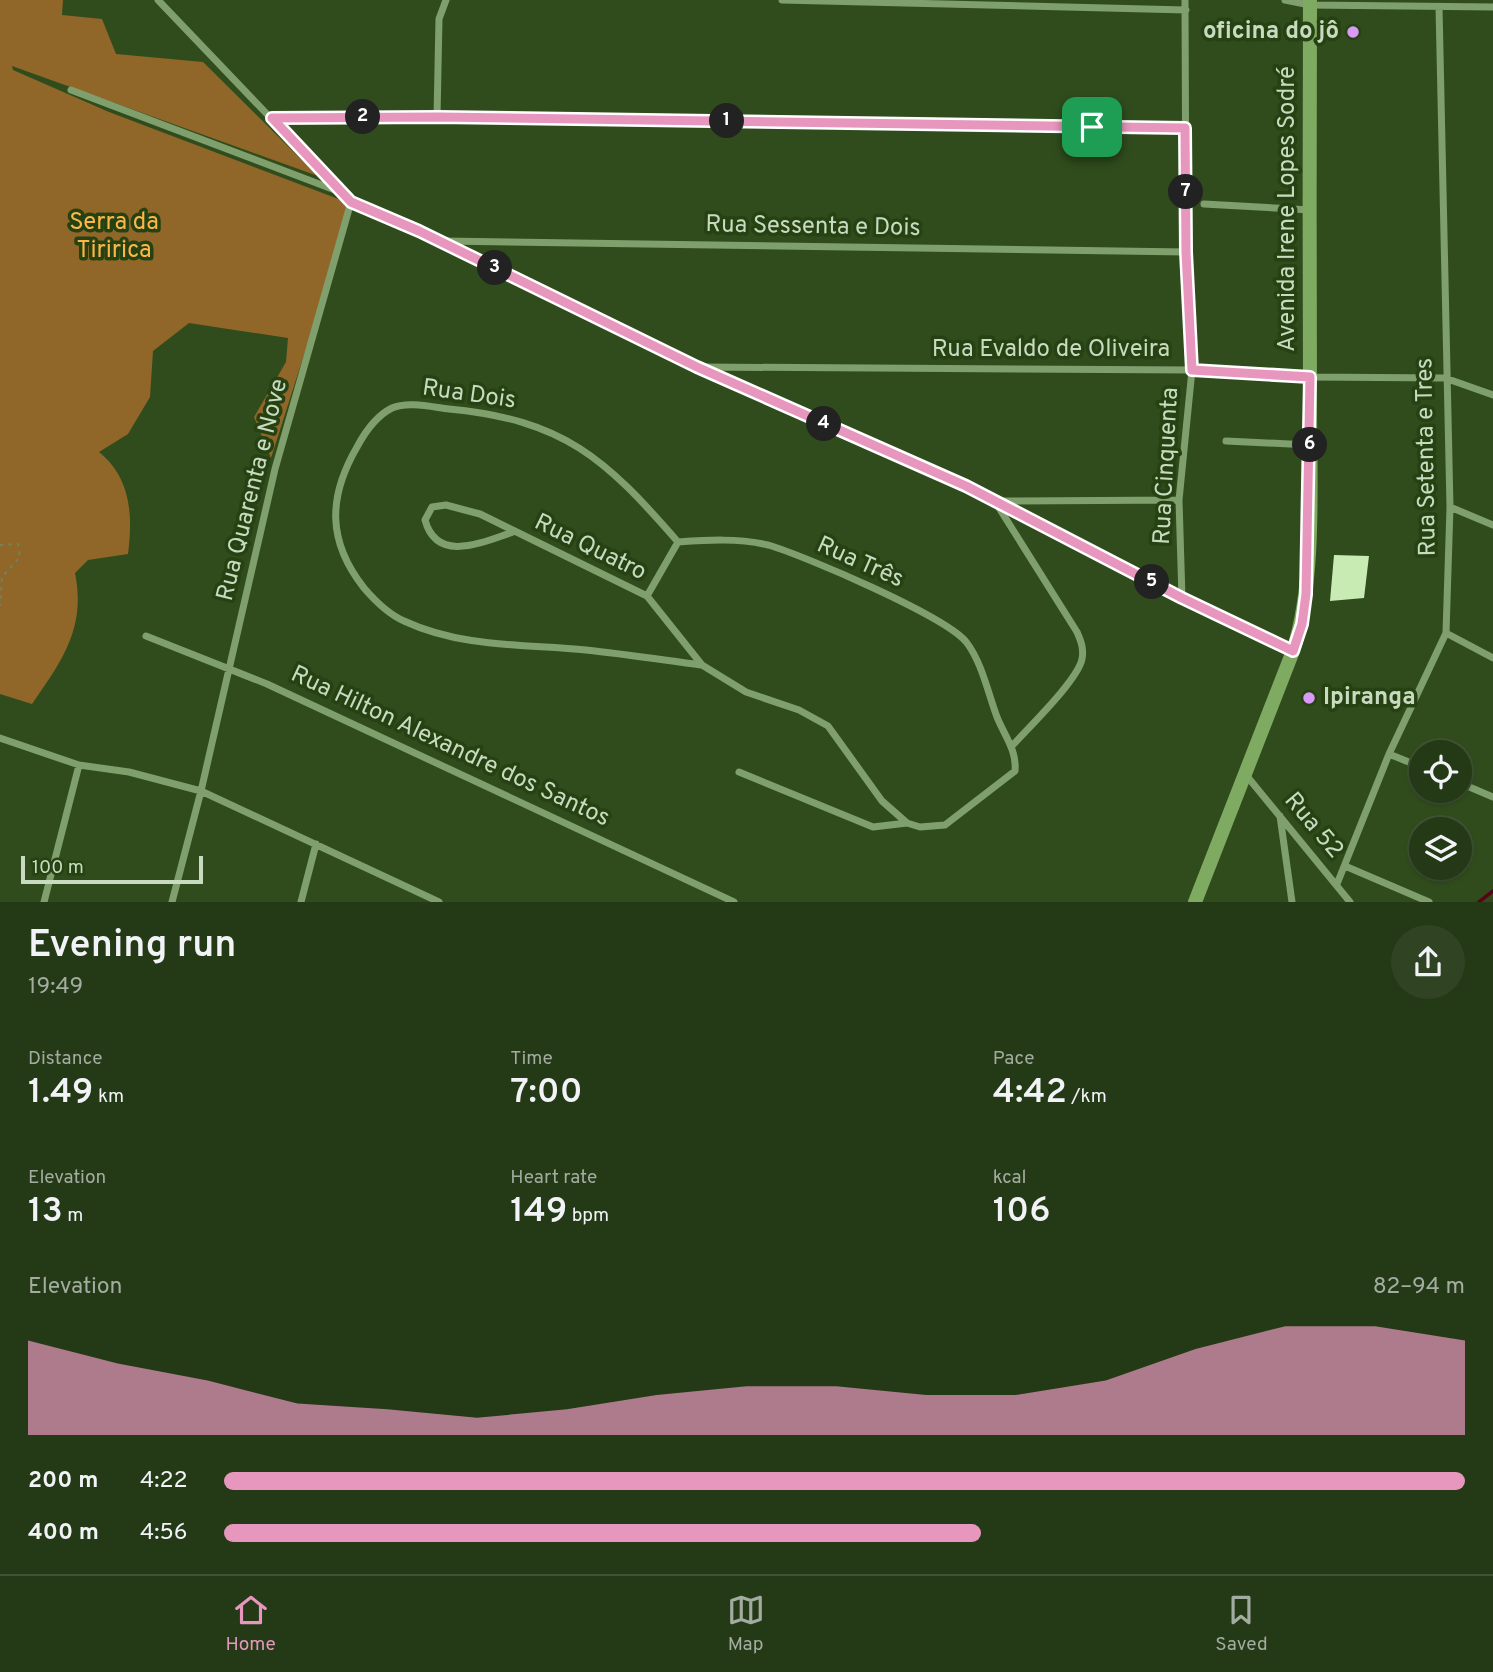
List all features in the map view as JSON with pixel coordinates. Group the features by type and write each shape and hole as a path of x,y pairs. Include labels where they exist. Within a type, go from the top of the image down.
{"main road":[{"name":"Avenida Irene Lopes Sodré","path":"1195,902 1293,651 1302,624 1306,594 1310,445 1310,3"}],"street":[{"path":"158,0 351,202 439,241 697,367 995,500 1182,598 1293,651"},
{"path":"438,117 439,19 446,0"},
{"path":"782,0 1186,10"},
{"name":"Rua Cinquenta","path":"1182,598 1179,500 1192,370 1186,252 1185,0"},
{"path":"1284,0 1493,8"},
{"name":"Rua Setenta e Tres","path":"1337,884 1389,754 1446,634 1450,507 1445,378 1440,7"},
{"path":"71,90 341,192"},
{"path":"272,118 438,117 1185,128"},
{"name":"Rua Quarenta e Nove","path":"172,902 201,791 279,455 351,202"},
{"path":"1204,204 1311,210"},
{"name":"Rua Sessenta e Dois","path":"439,241 1186,252"},
{"name":"Rua Evaldo de Oliveira","path":"697,367 1192,370 1310,377 1445,378 1493,395"},
{"name":"Rua Dois","path":"678,542 638,496 590,454 559,434 486,412 409,405 395,407 384,413 366,430 343,472 336,503 335,528 344,558 376,601 404,621 442,635 490,644 585,650 702,665"},
{"path":"1226,441 1310,445"},
{"path":"995,500 1179,500"},
{"path":"739,772 873,827 907,824 934,827 958,818 1015,771 1012,746 1075,674 1082,660 1083,646 995,500"},
{"name":"Rua Quatro","path":"513,532 455,548 442,544 428,532 425,520 432,507 446,505 480,514 647,596 702,665 746,692 799,710 828,726 882,801 907,824"},
{"path":"1450,507 1493,525"},
{"name":"Rua Três","path":"678,542 738,540 769,546 833,571 944,624 968,644 1012,746"},
{"path":"647,596 678,542"},
{"path":"1446,634 1493,658"},
{"name":"Rua Hilton Alexandre dos Santos","path":"146,636 229,667 734,902"},
{"path":"0,738 79,765 129,772 201,791 439,902"},
{"path":"1389,754 1409,762"},
{"path":"44,902 79,765"},
{"name":"Rua 52","path":"1246,775 1350,902"},
{"path":"1472,788 1493,797"},
{"path":"1280,816 1292,902"},
{"path":"301,902 316,844"},
{"path":"1345,866 1429,902"}],"path":[{"path":"0,545 18,544 20,557 2,577 0,606"}],"green space":[{"name":"Serra da Tiririca","path":"0,0 63,0 62,15 102,19 116,54 203,62 318,176 12,66 13,70 109,112 349,203 349,214 271,458 254,417 286,362 288,338 189,323 153,351 150,397 128,434 99,452 110,462 124,485 130,525 128,554 88,560 75,573 78,592 74,627 62,657 32,704 0,694"}],"building":[{"path":"1334,555 1369,556 1364,598 1330,601"}],"waterway":[{"path":"1479,902 1493,891"}],"place":[{"name":"oficina do jô","path":"1353,32"},
{"name":"Ipiranga","path":"1309,698"}],"route":[{"path":"438,117 1092,127 1185,128 1186,252 1192,370 1310,377 1306,594 1302,624 1293,651 1182,598 966,486 697,367 419,231 351,202 272,118 438,117"}]}
